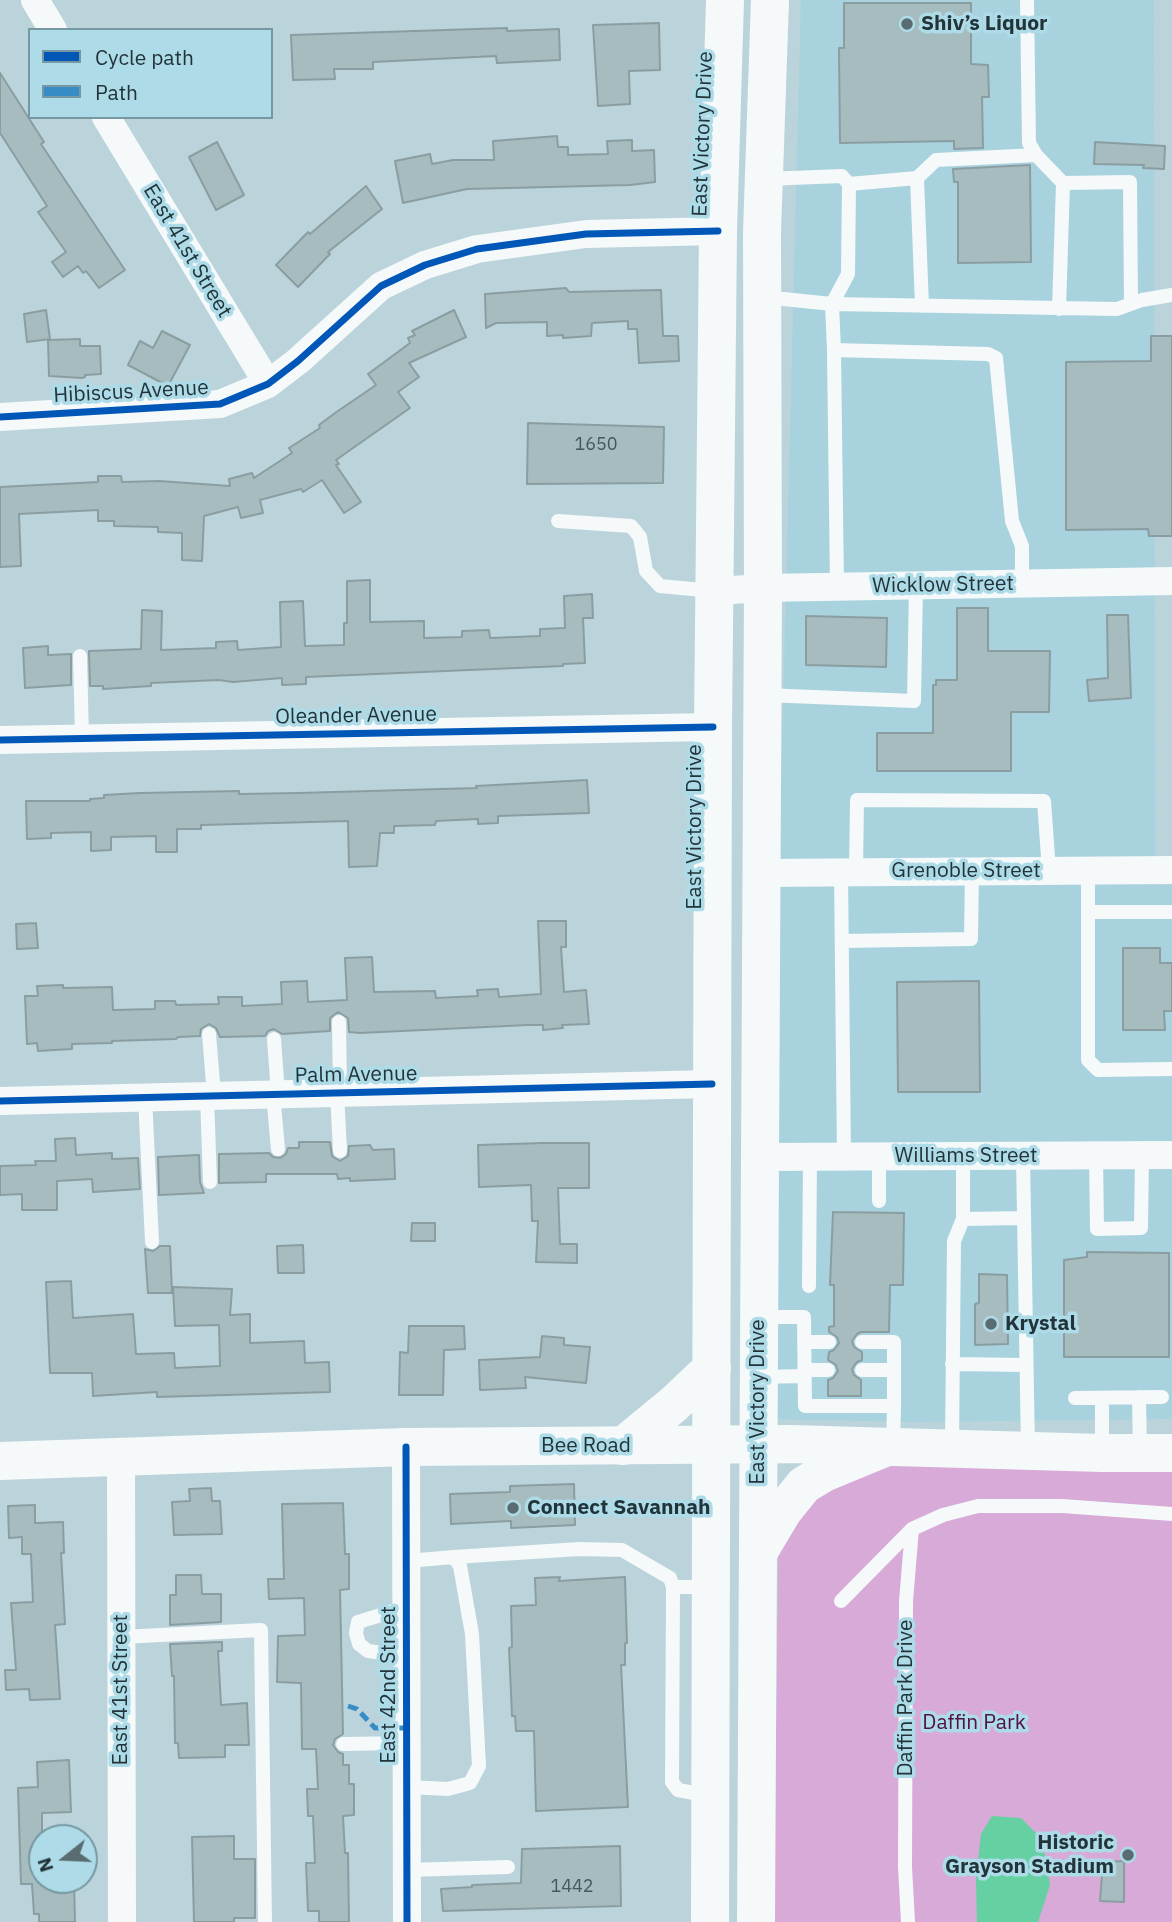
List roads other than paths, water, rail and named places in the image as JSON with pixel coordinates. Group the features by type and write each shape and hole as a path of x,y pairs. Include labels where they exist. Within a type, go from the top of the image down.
{"main road":[{"name":"East Victory Drive","path":"710,1922 713,727 718,231 725,0"},
{"name":"East Victory Drive","path":"756,1922 764,588 763,297 770,0"},
{"path":"623,1446 712,1368"},
{"name":"Bee Road","path":"0,1461 406,1447 758,1445 1156,1453"},
{"path":"758,1553 783,1511 804,1485 824,1473 890,1447"}],"street":[{"path":"35,0 52,28"},
{"name":"East 41st Street","path":"107,119 268,384"},
{"name":"Hibiscus Avenue","path":"0,416 220,404 268,384 299,360 381,286 425,265 477,249 586,234 718,231"},
{"name":"Wicklow Street","path":"715,591 1172,581"},
{"name":"Oleander Avenue","path":"0,740 713,727"},
{"name":"Grenoble Street","path":"761,873 1172,870"},
{"name":"Palm Avenue","path":"0,1101 712,1084"},
{"name":"Williams Street","path":"760,1157 1172,1155"},
{"name":"East 42nd Street","path":"406,1447 407,1922"},
{"name":"East 41st Street","path":"121,1457 122,1922"}],"lane":[{"path":"1027,0 1029,143 1036,155 1063,183 1059,309"},
{"path":"849,184 917,178 936,160 1036,155"},
{"path":"764,178 842,176 849,184 848,274 832,304 837,587"},
{"path":"917,178 922,306"},
{"path":"1063,183 1130,182 1131,304"},
{"path":"763,297 832,304 1117,309 1142,300 1172,295"},
{"path":"834,350 988,354 996,358 1012,522 1022,546 1022,584"},
{"path":"558,522 631,526 640,537 646,571 660,586 715,591"},
{"path":"762,695 914,701 916,586"},
{"path":"80,656 82,738"},
{"path":"844,1157 842,941 857,800 1044,801 1049,871"},
{"path":"1088,870 1088,1060 1098,1070 1172,1069"},
{"path":"842,941 971,939 972,871"},
{"path":"1088,912 1172,912"},
{"path":"339,1022 340,1152"},
{"path":"209,1034 210,1182"},
{"path":"274,1039 278,1149"},
{"path":"145,1097 152,1242"},
{"path":"1096,1155 1097,1229 1141,1228 1142,1155"},
{"path":"952,1447 954,1241 963,1219 963,1156"},
{"path":"1023,1156 1028,1451"},
{"path":"809,1286 810,1157"},
{"path":"879,1157 879,1201"},
{"path":"963,1219 1024,1218"},
{"path":"759,1317 804,1317 805,1406 894,1406"},
{"path":"804,1342 829,1342"},
{"path":"862,1342 894,1342 894,1406 890,1447"},
{"path":"953,1364 1026,1365"},
{"path":"758,1377 828,1370"},
{"path":"862,1370 894,1370"},
{"path":"1139,1397 1156,1453"},
{"path":"1075,1398 1162,1397"},
{"path":"1102,1398 1102,1453"},
{"path":"841,1601 912,1529 943,1514 978,1506 1062,1506 1172,1514"},
{"name":"Daffin Park Drive","path":"908,1922 905,1867 906,1598 912,1529"},
{"path":"407,1561 580,1549 622,1550 670,1578 673,1587 672,1782 678,1790 710,1796"},
{"path":"407,1787 448,1789 470,1783 479,1766 472,1634 460,1566 454,1557"},
{"path":"673,1587 711,1587"},
{"path":"407,1607 358,1622 356,1633 359,1644 368,1651 407,1656"},
{"path":"121,1637 261,1630 265,1922"},
{"path":"343,1744 406,1743"},
{"path":"407,1870 508,1867"}],"place":[{"name":"Shiv’s Liquor","path":"907,24"},
{"name":"Krystal","path":"991,1324"},
{"name":"Connect Savannah","path":"513,1508"},
{"name":"Historic Grayson Stadium","path":"1128,1855"}],"park label":[{"name":"Daffin Park","path":"974,1723"}]}
